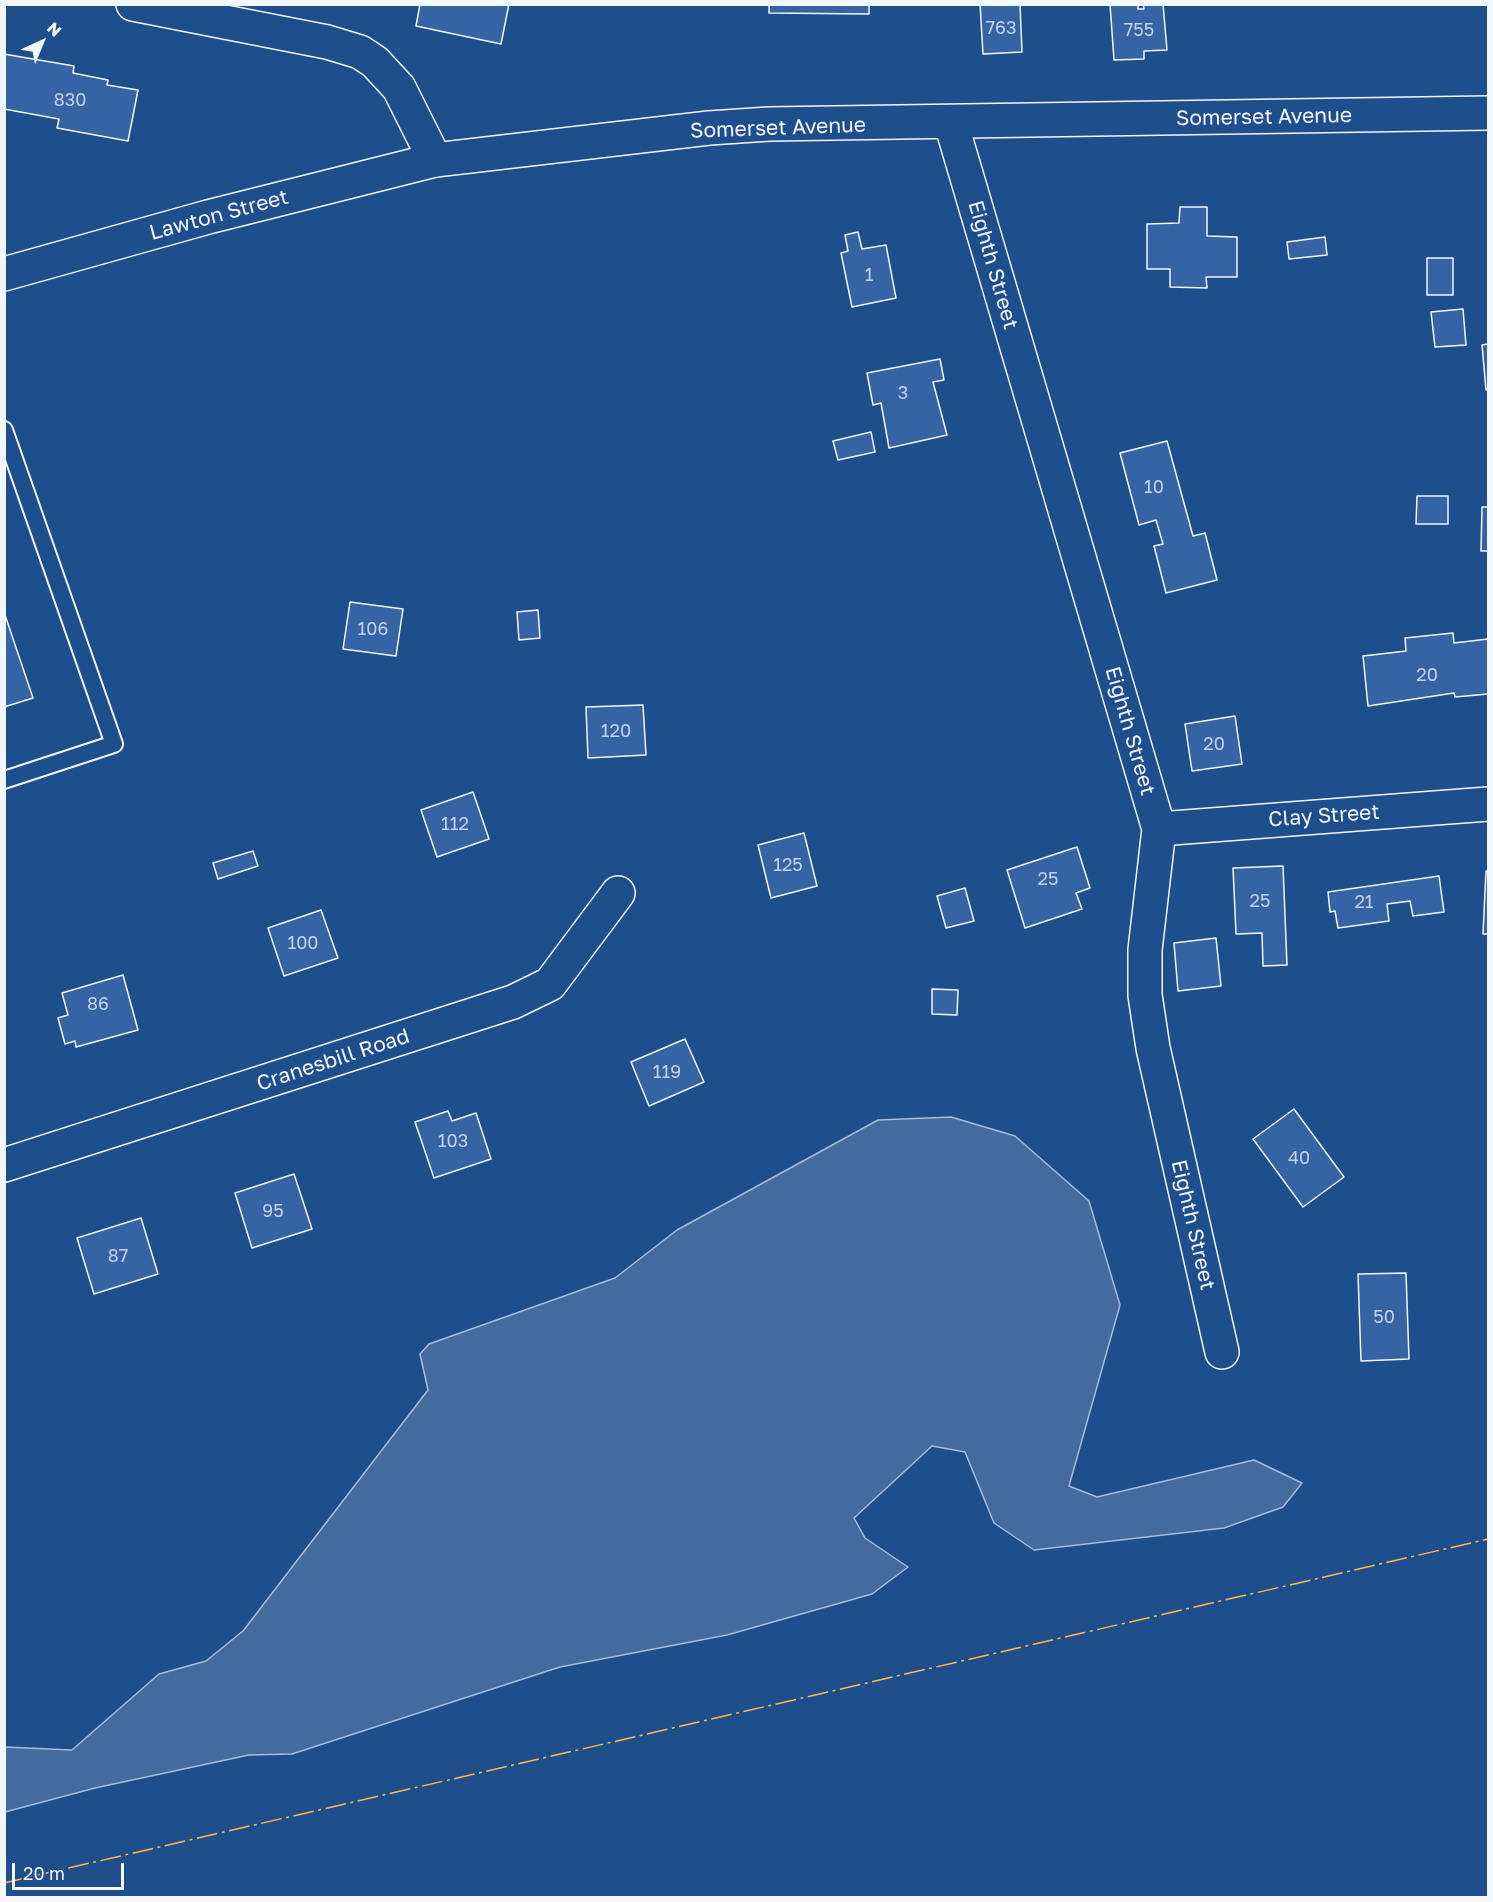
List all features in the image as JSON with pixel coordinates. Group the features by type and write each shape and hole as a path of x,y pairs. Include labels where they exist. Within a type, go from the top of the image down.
{"street":[{"path":"133,4 181,9 327,42 360,52 375,62 399,88 435,160"},
{"name":"Somerset Avenue","path":"435,160 709,128 769,124 1488,113"},
{"name":"Eighth Street","path":"951,123 1159,829 1145,951 1145,995 1153,1048 1222,1352"},
{"name":"Lawton Street","path":"4,274 208,217 435,160"},
{"name":"Clay Street","path":"1159,829 1488,804"},
{"name":"Cranesbill Road","path":"4,1165 513,1002 550,984 618,893"}],"lane":[{"path":"4,430 114,744 4,780"}],"water":[{"path":"951,1117 1015,1136 1089,1201 1120,1305 1069,1486 1097,1497 1254,1460 1302,1483 1283,1507 1224,1528 1034,1550 994,1523 965,1452 932,1446 854,1518 865,1538 908,1567 872,1594 727,1635 560,1667 292,1754 249,1755 95,1788 5,1812 5,1747 72,1750 159,1674 206,1661 243,1631 428,1390 420,1354 429,1344 615,1278 677,1230 878,1120"}],"building":[{"path":"420,4 509,4 501,44 416,26"},
{"path":"769,4 869,4 869,14 769,13"},
{"path":"980,4 1020,4 1022,52 983,54"},
{"path":"1110,4 1138,4 1138,9 1144,9 1143,4 1163,4 1167,50 1144,51 1144,59 1114,60"},
{"path":"4,54 74,66 73,73 108,80 107,85 138,90 128,141 57,128 59,119 4,109"},
{"path":"1180,207 1207,207 1207,236 1237,237 1237,277 1206,277 1207,288 1170,287 1170,269 1147,269 1147,224 1179,223"},
{"path":"858,232 862,249 886,245 896,298 852,307 841,253 848,251 845,235"},
{"path":"1325,237 1327,255 1289,259 1287,242"},
{"path":"1427,258 1453,258 1453,295 1427,295"},
{"path":"1463,309 1466,345 1435,347 1431,312"},
{"path":"1488,344 1488,389 1486,390 1482,345"},
{"path":"940,359 944,380 933,382 947,435 889,448 881,403 873,405 867,373"},
{"path":"871,432 875,452 838,460 833,441"},
{"path":"1167,441 1193,536 1205,533 1217,580 1166,593 1154,546 1163,544 1156,520 1139,525 1120,453"},
{"path":"1417,496 1448,496 1448,524 1416,524"},
{"path":"1482,507 1488,507 1488,551 1481,551"},
{"path":"350,602 403,609 396,656 343,649"},
{"path":"538,610 540,638 519,640 517,612"},
{"path":"4,612 33,698 4,707"},
{"path":"1453,633 1454,643 1488,639 1488,694 1455,697 1454,693 1368,706 1363,656 1406,651 1405,638"},
{"path":"643,705 646,755 588,758 586,707"},
{"path":"1235,716 1242,764 1192,771 1185,724"},
{"path":"473,792 489,839 437,857 421,810"},
{"path":"804,833 817,886 771,898 758,845"},
{"path":"1077,847 1090,888 1076,893 1082,909 1025,928 1007,870"},
{"path":"253,851 258,866 218,879 213,863"},
{"path":"1283,866 1287,965 1263,966 1262,933 1236,934 1233,868"},
{"path":"1486,871 1488,871 1488,934 1483,934"},
{"path":"1439,876 1444,912 1413,916 1410,901 1387,904 1389,921 1338,928 1335,911 1330,912 1328,892"},
{"path":"965,888 974,921 946,928 937,896"},
{"path":"321,910 338,958 284,976 268,928"},
{"path":"1216,938 1221,986 1178,991 1174,943"},
{"path":"123,975 138,1030 76,1047 75,1041 65,1044 58,1018 68,1015 62,993"},
{"path":"932,989 958,990 957,1015 932,1014"},
{"path":"685,1039 704,1082 649,1106 631,1062"},
{"path":"1294,1109 1344,1177 1303,1207 1253,1139"},
{"path":"448,1111 452,1121 476,1113 491,1159 434,1178 415,1122"},
{"path":"294,1174 312,1229 252,1248 235,1193"},
{"path":"141,1218 158,1274 94,1294 77,1238"},
{"path":"1406,1273 1409,1359 1361,1361 1358,1274"}],"power":[{"path":"4,1883 1488,1539"}]}
